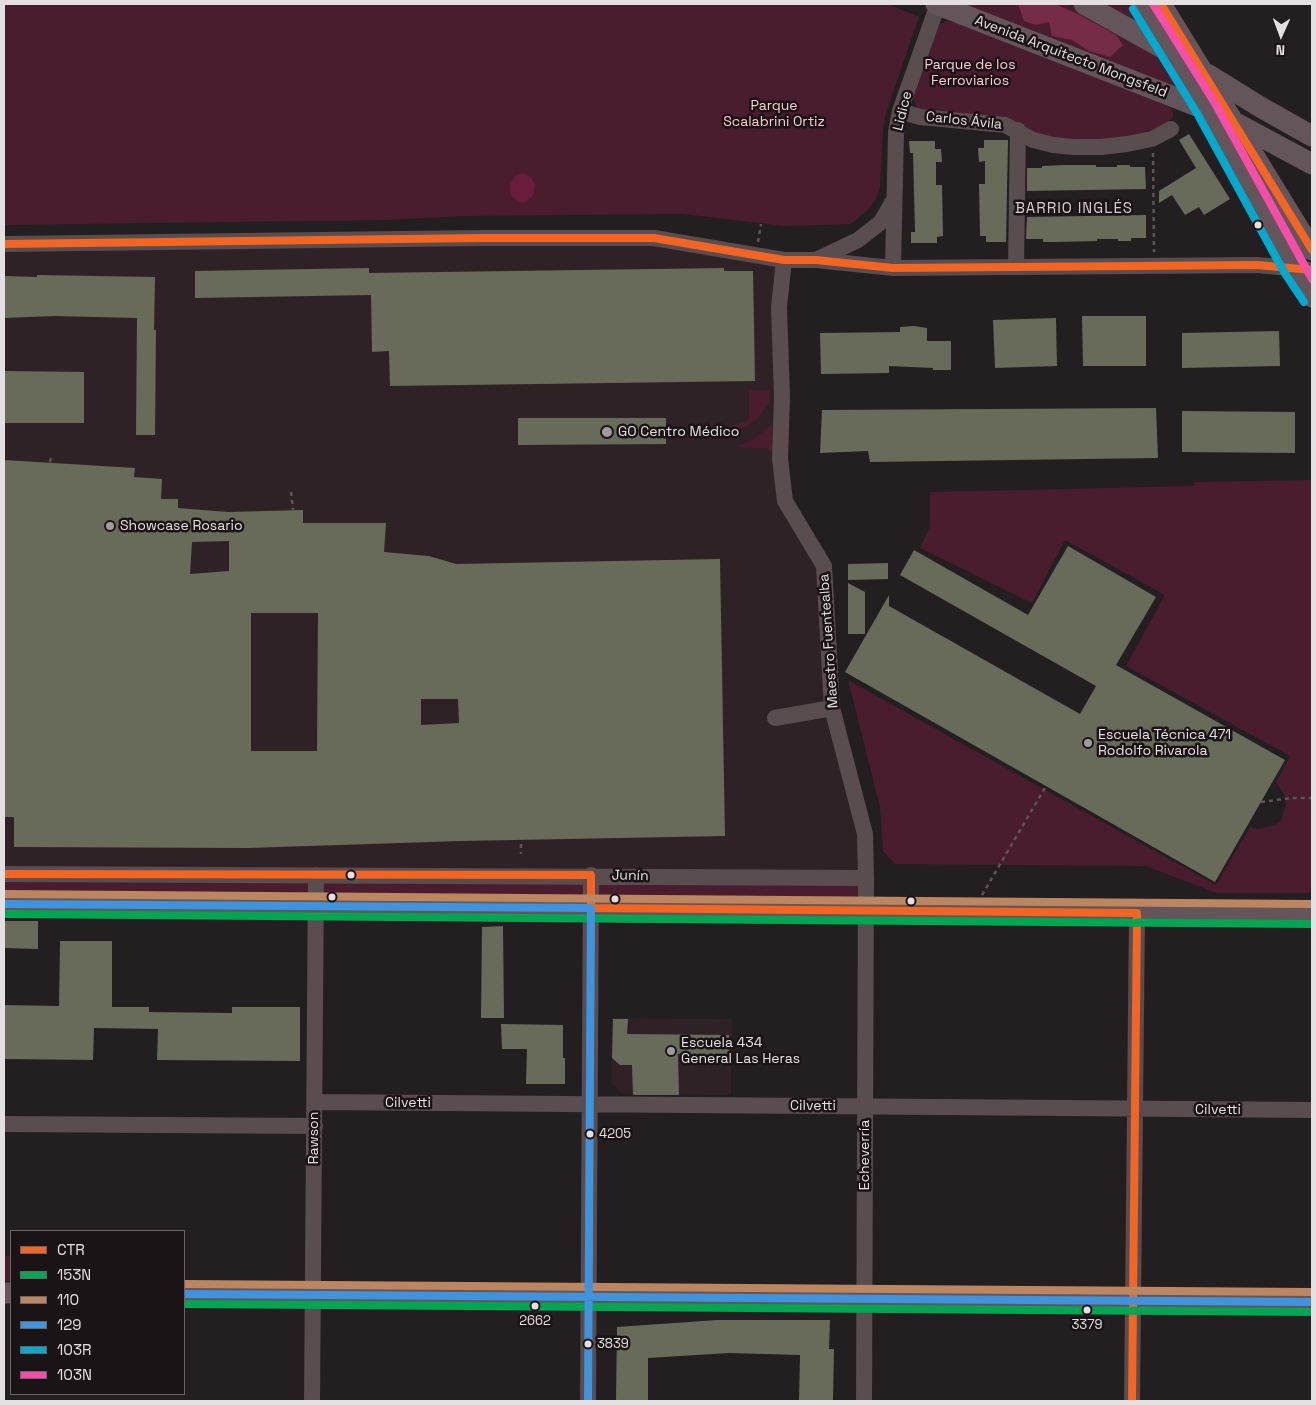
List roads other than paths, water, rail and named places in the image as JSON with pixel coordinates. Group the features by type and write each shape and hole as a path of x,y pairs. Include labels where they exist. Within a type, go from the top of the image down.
{"main road":[{"name":"Avenida Arquitecto Mongsfeld","path":"934,4 1206,110 1234,122 1312,164"},
{"path":"1084,4 1312,136"},
{"path":"1141,4 1302,268 1312,298"},
{"path":"1161,4 1312,250"},
{"path":"4,904 1312,914"},
{"path":"185,1294 1312,1302"}],"street":[{"name":"Lidice","path":"893,268 896,132 900,111 931,25 934,4"},
{"name":"Carlos Ávila","path":"900,111 920,117 1005,125 1018,130 1033,140 1073,147 1101,147 1152,139 1171,129"},
{"path":"1016,267 1018,130"},
{"name":"Lidice","path":"816,260 858,240 881,222 893,200"},
{"path":"4,244 481,238 654,238 784,260 816,260 893,268 1257,265 1302,268"},
{"name":"Maestro Fuentealba","path":"784,260 779,307 782,398 780,458 784,501 824,566 832,708 865,834 866,910"},
{"path":"776,718 832,708"},
{"name":"Junín","path":"4,874 591,875 866,878"},
{"name":"Rawson","path":"312,1401 316,875"},
{"path":"588,1401 591,875"},
{"name":"Echeverría","path":"864,1401 866,910"},
{"path":"1132,1401 1137,913"},
{"name":"Cilvetti","path":"315,1102 1312,1110"},
{"path":"4,1124 315,1126"}],"place":[{"name":"GO Centro Médico","path":"607,432"},
{"name":"Showcase Rosario","path":"110,526"},
{"name":"Escuela Técnica 471 Rodolfo Rivarola","path":"1088,743"},
{"name":"Escuela 434 General Las Heras","path":"671,1051"},
{"name":"4205","path":"590,1134"},
{"name":"2662","path":"535,1306"},
{"name":"3379","path":"1087,1310"},
{"name":"3839","path":"588,1344"}],"district":[{"name":"BARRIO INGLÉS","path":"1074,209"}],"park label":[{"name":"Parque de los Ferroviarios","path":"970,74"},
{"name":"Parque Scalabrini Ortiz","path":"774,114"}]}
